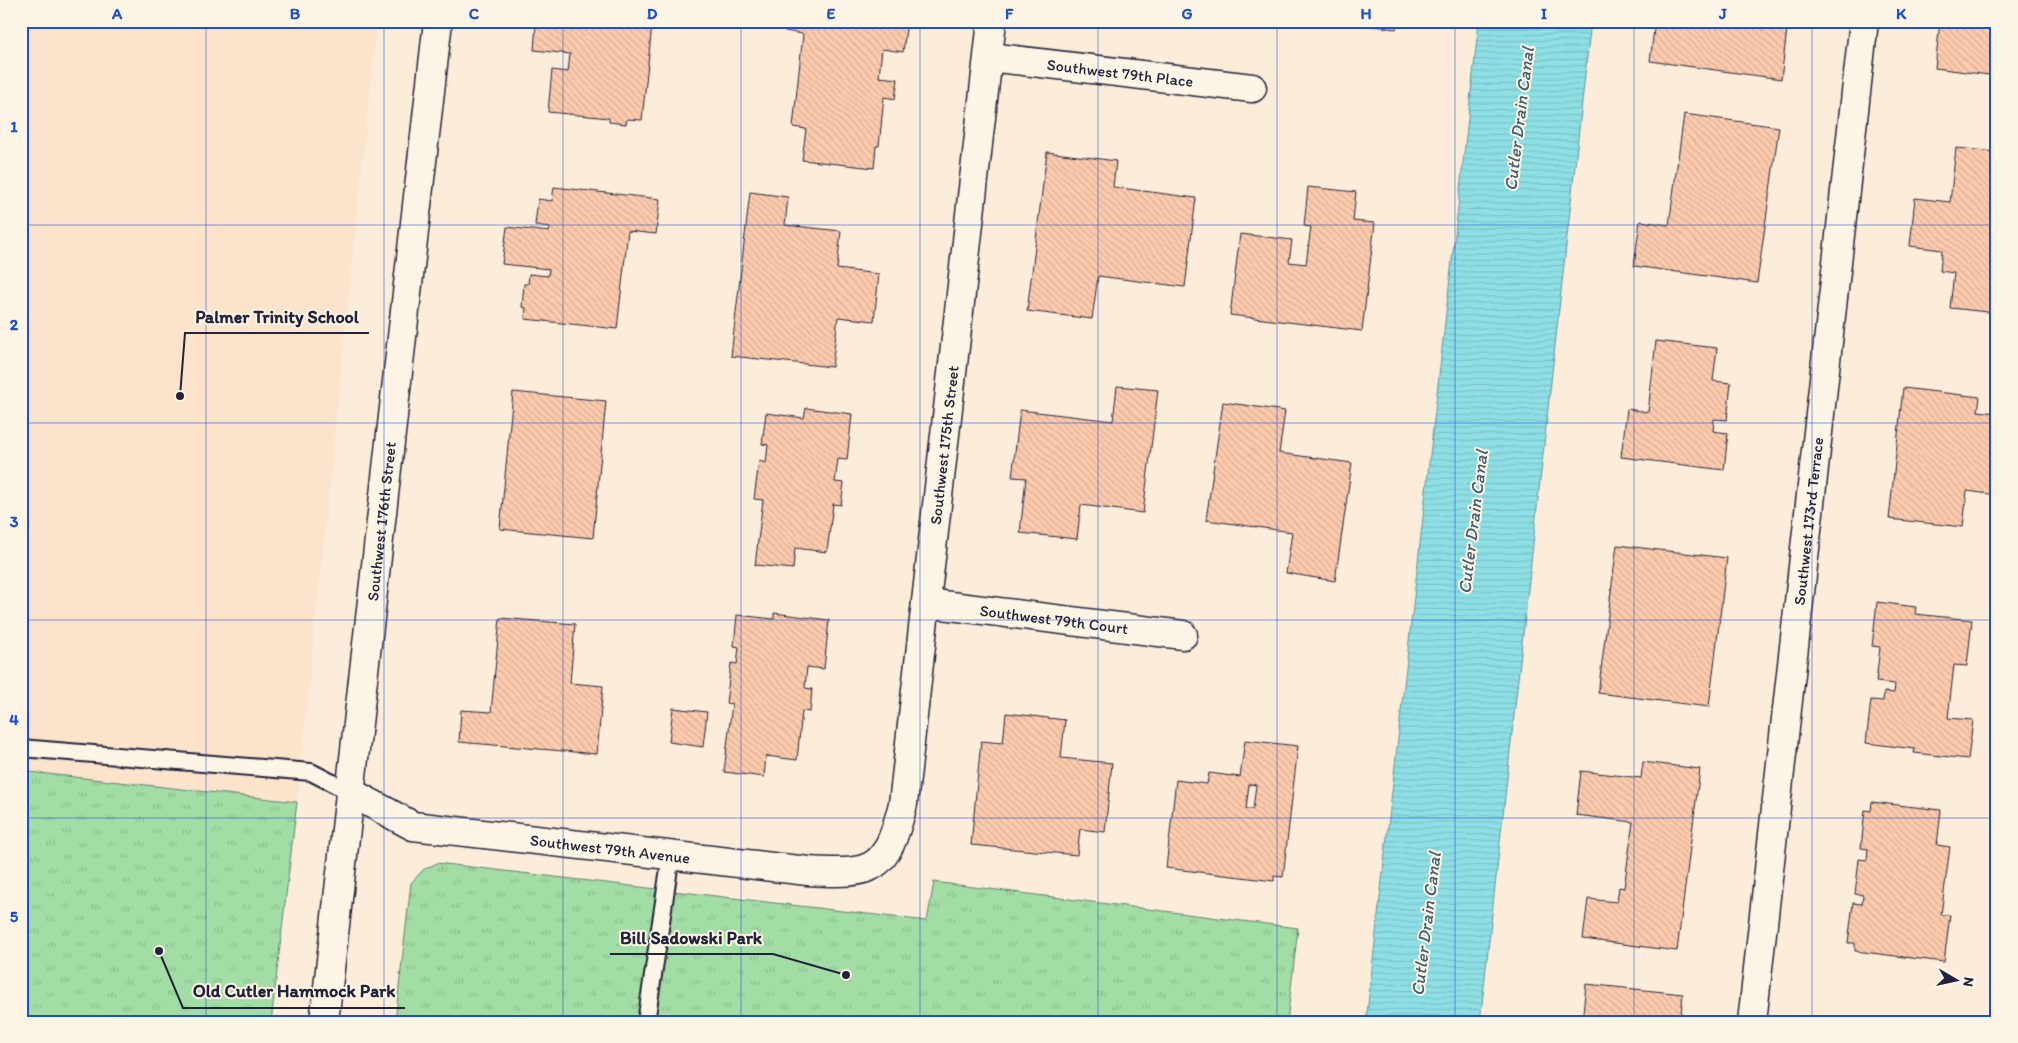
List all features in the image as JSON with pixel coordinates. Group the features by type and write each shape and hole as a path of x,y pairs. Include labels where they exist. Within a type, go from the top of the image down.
{"street":[{"name":"Southwest 176th Street","path":"324,1022 438,21"},
{"name":"Southwest 175th Street","path":"877,863 888,849 897,828 903,804 992,21"},
{"name":"Southwest 173rd Terrace","path":"1752,1022 1864,21"},
{"name":"Southwest 79th Place","path":"989,57 1252,88"},
{"name":"Southwest 79th Court","path":"926,603 1183,635"},
{"name":"Southwest 79th Avenue","path":"350,792 413,826 829,872 865,870 877,863"}],"lane":[{"path":"21,748 312,772 350,792"},
{"path":"646,1022 671,855"}],"shaded area":[{"path":"21,21 377,21 297,802 21,771"}],"green space":[{"path":"21,771 297,802 271,1022 21,1022"},
{"path":"437,863 927,921 934,882 1298,928 1287,1022 395,1022 411,883 423,870"}],"water":[{"name":"Cutler Drain Canal","path":"1479,21 1591,21 1480,1022 1366,1022"}],"building":[{"path":"568,21 682,21 681,28 652,25 642,120 627,119 626,124 609,122 609,118 548,112 552,70 568,72 570,54 534,50 536,25 568,28"},
{"path":"786,21 907,21 903,52 882,49 879,77 898,79 895,99 884,97 879,146 876,146 874,168 802,160 806,129 793,127 803,34 785,31"},
{"path":"1336,21 1397,21 1396,29"},
{"path":"1655,21 1788,21 1781,79 1650,61"},
{"path":"1940,21 1997,21 1997,76 1935,68"},
{"path":"1684,114 1779,127 1757,283 1634,266 1640,221 1669,225"},
{"path":"1956,148 1997,152 1995,210 1997,211 1997,313 1950,308 1954,273 1940,271 1942,250 1910,246 1915,198 1950,202"},
{"path":"1047,152 1116,161 1113,187 1196,198 1185,287 1098,276 1092,319 1027,311"},
{"path":"554,187 660,199 656,234 628,231 617,329 525,319 526,308 522,307 524,284 528,284 529,274 548,276 549,269 502,264 507,227 549,232 550,227 535,225 538,199 552,201"},
{"path":"1308,187 1356,192 1353,221 1375,223 1362,331 1230,315 1240,234 1292,240 1289,262 1306,264 1311,227 1304,226"},
{"path":"750,192 788,197 785,225 841,231 837,269 879,274 874,321 838,317 832,367 731,356"},
{"path":"1656,341 1717,348 1713,381 1731,383 1727,420 1714,419 1713,431 1728,433 1724,470 1621,457 1627,409 1648,412"},
{"path":"1117,386 1158,390 1143,513 1081,505 1077,539 1020,533 1026,478 1012,477 1020,410 1113,421"},
{"path":"1903,388 1980,397 1978,411 1997,413 1997,495 1967,491 1963,527 1889,519"},
{"path":"513,392 606,401 593,538 500,529"},
{"path":"1223,402 1285,411 1279,453 1352,463 1335,581 1286,573 1292,532 1206,520"},
{"path":"806,408 852,414 847,460 838,459 835,482 844,483 841,505 833,504 827,552 795,548 793,569 755,565 763,500 754,499 759,461 766,463 768,445 762,444 766,413 804,418"},
{"path":"1617,545 1727,558 1709,707 1598,693"},
{"path":"1877,602 1916,607 1915,614 1972,620 1967,666 1954,665 1948,718 1973,720 1968,759 1914,753 1915,749 1866,743 1871,700 1883,701 1884,692 1894,693 1895,684 1876,682 1880,647 1872,646"},
{"path":"774,613 829,620 824,669 807,667 805,688 812,689 810,712 802,711 797,760 766,756 764,777 724,772 732,704 726,703 731,663 737,664 739,647 734,646 737,615 774,619"},
{"path":"500,618 575,624 570,683 603,686 597,754 459,742 461,710 491,712"},
{"path":"673,708 707,712 703,747 669,742"},
{"path":"1006,713 1065,720 1061,758 1112,763 1105,832 1080,829 1077,855 971,845 981,741 1003,743"},
{"path":"1245,740 1298,746 1283,877 1274,876 1274,881 1166,868 1176,780 1207,784 1209,773 1240,777","holes":["1249,784 1256,785 1253,809 1246,809"]},
{"path":"1643,762 1700,769 1677,951 1583,939 1588,899 1617,902 1619,887 1624,888 1633,822 1576,815 1581,771 1641,778"},
{"path":"1872,802 1941,810 1937,845 1950,847 1941,915 1950,915 1944,962 1855,951 1855,943 1848,943 1853,903 1862,904 1863,895 1855,894 1859,859 1867,860 1868,849 1861,848 1865,810 1871,811"},
{"path":"1586,984 1683,994 1680,1022 1582,1022"}],"place":[{"name":"Palmer Trinity School","path":"180,396"},
{"name":"Old Cutler Hammock Park","path":"159,951"},
{"name":"Bill Sadowski Park","path":"846,975"}]}
